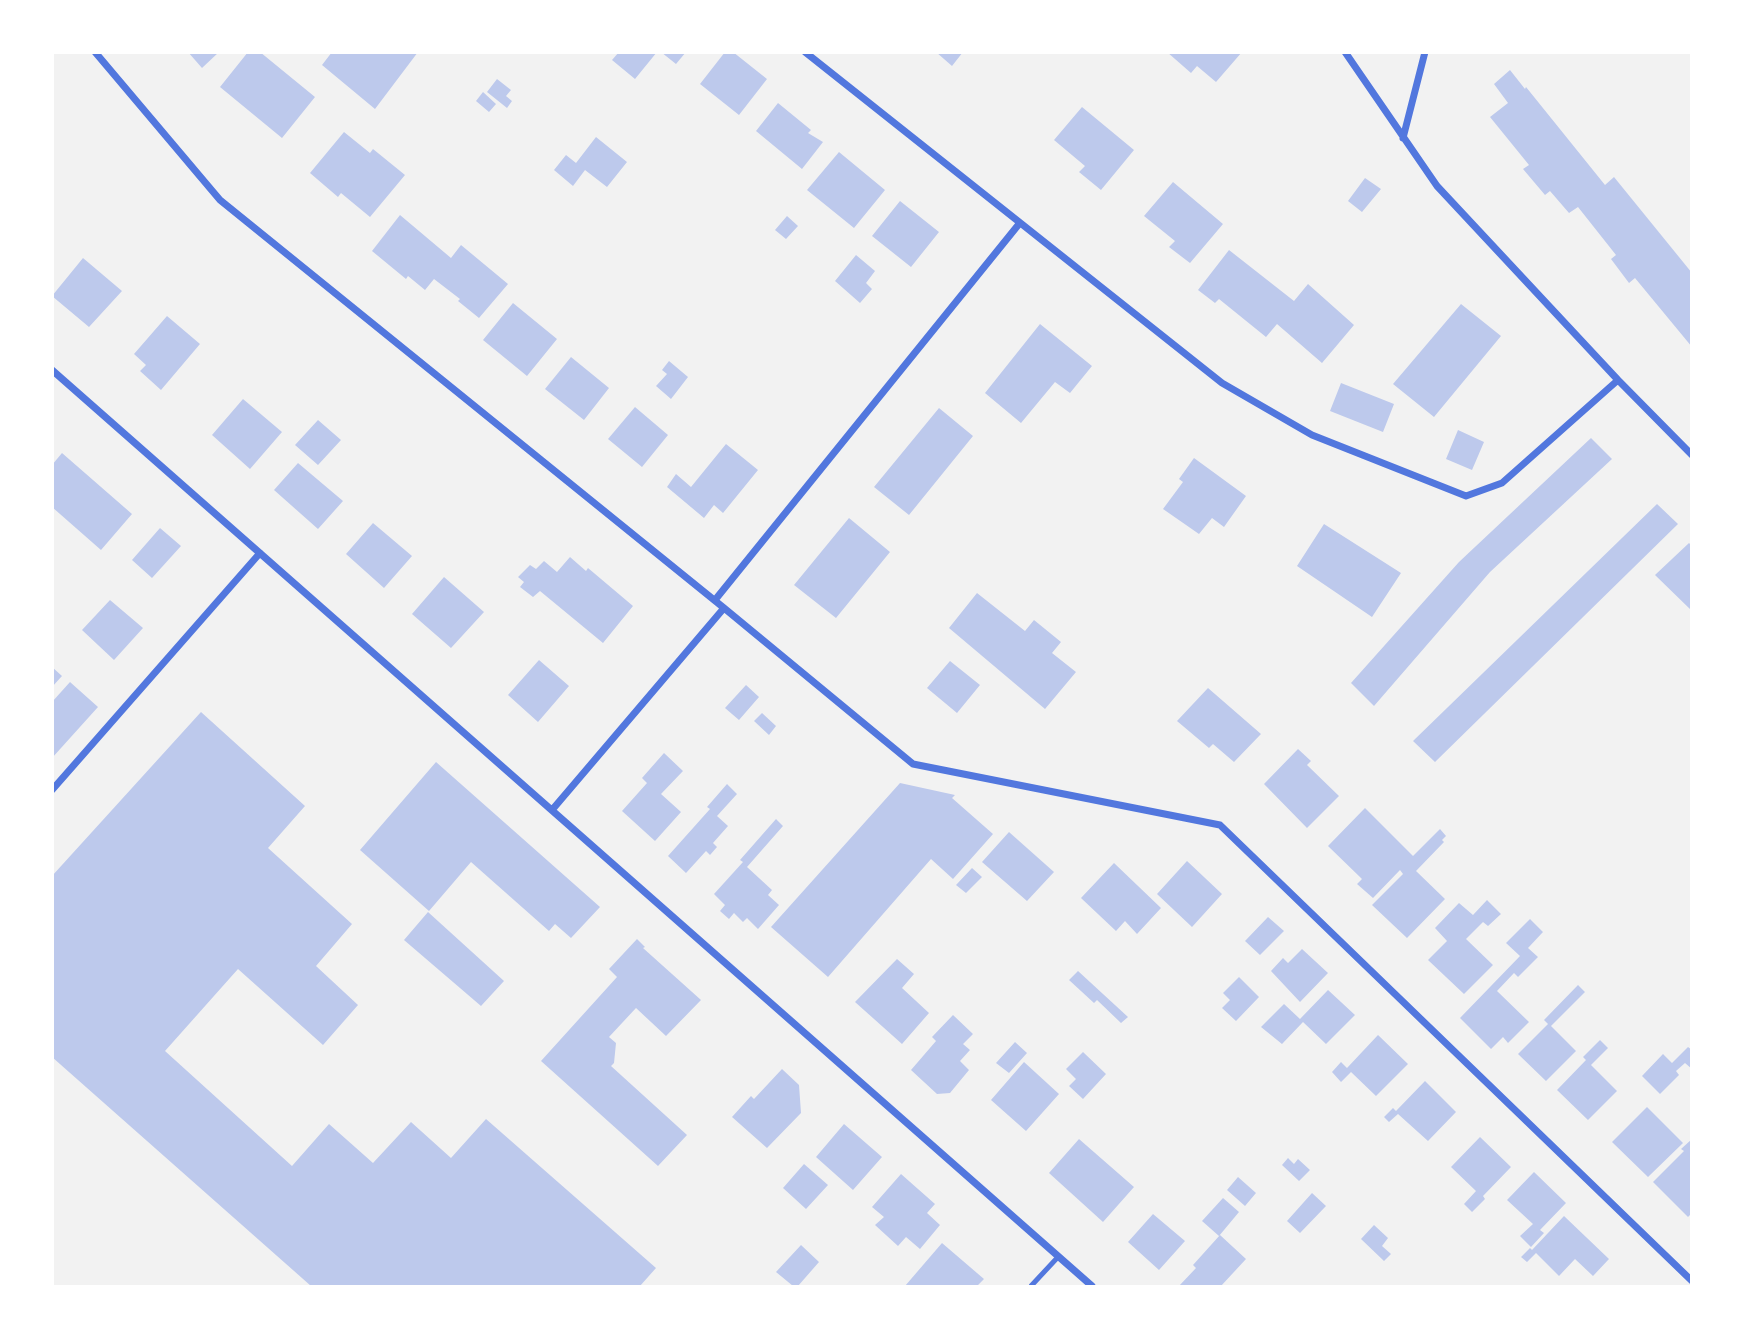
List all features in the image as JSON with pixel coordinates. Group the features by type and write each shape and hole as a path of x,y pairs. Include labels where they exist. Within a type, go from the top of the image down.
{"street":[{"path":"95,52 220,200 715,600 913,764 1220,825 1692,1281"},
{"path":"805,52 1222,383 1311,435 1466,496 1502,483 1618,380"},
{"path":"1345,52 1437,186 1618,380 1692,454"},
{"path":"1403,138 1425,52"},
{"path":"715,600 1019,224"},
{"path":"52,370 1092,1286"},
{"path":"52,790 260,553"},
{"path":"552,810 724,608"}],"lane":[{"path":"1031,1286 1058,1257"}],"building":[{"path":"188,52 219,52 202,68"},
{"path":"248,52 260,52 315,97 282,138 220,87"},
{"path":"332,52 418,52 375,109 322,65"},
{"path":"619,52 657,52 635,79 612,60"},
{"path":"661,52 686,52 676,64"},
{"path":"725,52 733,52 767,79 739,115 700,84"},
{"path":"936,52 963,52 952,66"},
{"path":"1167,52 1242,52 1216,82 1197,66 1191,73"},
{"path":"1510,70 1605,185 1614,177 1692,273 1692,347 1635,278 1629,283 1611,259 1616,255 1578,207 1569,213 1550,191 1545,195 1523,169 1529,165 1490,117 1508,103 1494,84"},
{"path":"497,79 511,90 506,96 512,101 507,108 487,92"},
{"path":"483,92 496,104 489,112 476,101"},
{"path":"778,103 811,130 808,133 823,142 802,169 756,131"},
{"path":"1082,107 1134,150 1101,190 1079,172 1085,166 1054,140"},
{"path":"344,132 370,153 373,149 405,175 370,217 341,193 338,197 310,173"},
{"path":"596,137 627,162 607,187 585,170 573,186 554,170 566,155 576,163"},
{"path":"839,152 885,190 854,228 807,190"},
{"path":"1365,178 1381,189 1362,212 1348,201"},
{"path":"1173,182 1223,224 1190,263 1169,247 1175,241 1144,216"},
{"path":"900,201 939,232 911,267 872,236"},
{"path":"400,215 451,258 461,245 508,284 479,318 434,279 425,290 408,276 406,279 372,251"},
{"path":"787,216 798,226 786,239 775,230"},
{"path":"1229,250 1294,301 1308,284 1354,325 1322,363 1277,324 1266,337 1219,299 1215,303 1198,290"},
{"path":"856,255 875,271 866,283 872,289 860,303 835,281"},
{"path":"83,258 122,291 89,327 52,296"},
{"path":"513,303 557,339 527,376 483,340"},
{"path":"1461,304 1501,336 1434,417 1393,384"},
{"path":"167,316 200,344 161,390 140,371 146,365 134,354"},
{"path":"1040,324 1092,366 1070,393 1055,382 1021,423 985,393"},
{"path":"571,357 609,388 584,420 545,389"},
{"path":"669,361 688,377 671,399 656,386 667,374 662,370"},
{"path":"1341,383 1394,404 1383,432 1330,411"},
{"path":"243,399 282,432 250,469 212,435"},
{"path":"635,407 668,435 642,467 608,439"},
{"path":"939,408 973,436 909,515 874,487"},
{"path":"318,420 341,440 318,465 295,445"},
{"path":"1458,430 1484,442 1472,470 1446,459"},
{"path":"1591,438 1612,459 1490,572 1374,706 1351,683 1459,562"},
{"path":"726,444 758,470 723,513 714,505 704,518 667,487 676,474 691,487"},
{"path":"62,453 132,514 101,550 52,507 52,465"},
{"path":"1194,458 1246,496 1224,527 1212,518 1199,534 1163,509 1183,482 1179,479"},
{"path":"298,463 343,501 318,529 274,490"},
{"path":"1657,504 1678,524 1435,762 1413,741"},
{"path":"849,518 890,552 836,618 794,585"},
{"path":"373,523 412,556 384,588 346,554"},
{"path":"1324,524 1401,573 1372,617 1297,566"},
{"path":"160,528 181,546 152,578 132,560"},
{"path":"1689,543 1692,546 1692,611 1655,575"},
{"path":"570,557 586,571 588,568 633,606 603,643 540,591 533,597 520,587 524,582 518,577 530,565 536,569 544,561 557,572"},
{"path":"444,577 484,612 451,648 412,614"},
{"path":"977,593 1025,631 1034,620 1061,642 1052,653 1076,672 1045,709 949,628"},
{"path":"110,600 143,628 114,660 82,630"},
{"path":"539,660 569,686 538,722 508,695"},
{"path":"950,661 980,685 957,713 927,688"},
{"path":"52,667 62,676 52,687"},
{"path":"70,682 98,707 52,758 52,702"},
{"path":"746,685 759,697 739,720 725,708"},
{"path":"1208,688 1261,734 1234,762 1213,744 1209,748 1177,721"},
{"path":"201,712 305,806 268,848 352,924 316,966 358,1005 323,1045 238,969 165,1051 292,1166 329,1124 373,1163 411,1122 451,1158 486,1119 656,1268 640,1286 311,1286 52,1057 52,876"},
{"path":"762,713 776,726 769,735 754,721"},
{"path":"1298,749 1311,761 1307,765 1339,796 1307,828 1264,784"},
{"path":"664,753 683,771 661,794 681,812 655,841 622,811 647,783 642,778"},
{"path":"436,762 600,907 571,938 555,924 549,931 471,862 429,911 360,850"},
{"path":"900,783 955,795 952,798 993,834 953,879 931,859 828,977 771,927"},
{"path":"727,784 737,794 717,816 728,826 713,843 717,847 710,855 706,851 686,873 668,856 710,809 707,807"},
{"path":"1365,808 1413,856 1440,829 1446,836 1442,840 1444,842 1416,871 1445,899 1407,938 1372,905 1403,874 1400,870 1373,898 1357,884 1362,879 1328,846"},
{"path":"776,819 783,826 747,867 772,890 768,895 779,905 758,929 747,918 743,922 734,913 729,919 720,911 725,905 714,894"},
{"path":"1009,832 1054,872 1027,901 982,862"},
{"path":"1187,861 1222,894 1192,927 1157,894"},
{"path":"1114,863 1161,908 1137,934 1125,921 1116,931 1081,898"},
{"path":"972,868 982,877 966,893 956,885"},
{"path":"1487,900 1501,914 1488,926 1483,922 1466,939 1493,965 1464,994 1428,960 1447,941 1435,928 1459,903 1473,915"},
{"path":"428,912 504,981 481,1006 404,940"},
{"path":"1268,917 1284,931 1260,955 1245,941"},
{"path":"1530,919 1543,932 1528,948 1538,957 1518,977 1514,973 1497,991 1529,1022 1508,1043 1503,1037 1491,1049 1460,1018 1520,956 1506,943"},
{"path":"637,939 645,947 643,948 701,1000 666,1036 636,1008 609,1037 616,1043 614,1063 611,1066 687,1135 658,1166 541,1061 617,977 609,969"},
{"path":"1302,949 1328,973 1300,1002 1271,971 1283,958 1288,963"},
{"path":"897,959 914,974 902,988 929,1013 902,1044 855,1002"},
{"path":"1078,971 1128,1017 1121,1023 1097,1000 1094,1003 1069,980"},
{"path":"1239,977 1259,997 1236,1021 1222,1008 1230,1000 1223,993"},
{"path":"1578,985 1585,992 1551,1026 1576,1051 1546,1081 1518,1054 1548,1024 1544,1020"},
{"path":"1328,990 1355,1015 1326,1044 1303,1022 1282,1044 1261,1027 1284,1004 1300,1019"},
{"path":"953,1015 973,1034 963,1044 970,1050 960,1061 969,1070 950,1093 937,1094 911,1070 936,1041 932,1037"},
{"path":"1378,1035 1408,1064 1376,1096 1351,1072 1341,1082 1332,1072 1341,1062 1347,1068"},
{"path":"1600,1040 1608,1048 1591,1065 1617,1091 1588,1120 1557,1090 1586,1060 1583,1057"},
{"path":"1015,1042 1027,1053 1009,1073 996,1063"},
{"path":"1688,1047 1692,1050 1692,1069 1685,1063 1676,1071 1679,1075 1660,1094 1642,1076 1663,1054 1672,1063"},
{"path":"1083,1052 1106,1074 1083,1099 1069,1086 1076,1079 1066,1069"},
{"path":"1024,1062 1059,1094 1026,1131 991,1100"},
{"path":"782,1069 799,1085 801,1113 767,1148 732,1117 751,1096 754,1099"},
{"path":"1425,1081 1456,1112 1428,1141 1398,1114 1389,1122 1384,1117 1393,1108 1396,1111"},
{"path":"1647,1107 1683,1143 1648,1177 1612,1142"},
{"path":"844,1124 882,1157 853,1190 816,1157"},
{"path":"1480,1137 1511,1167 1483,1196 1485,1199 1472,1212 1464,1204 1476,1191 1451,1167"},
{"path":"1079,1139 1134,1187 1103,1222 1049,1173"},
{"path":"1692,1139 1692,1213 1688,1217 1653,1182 1684,1151 1681,1149"},
{"path":"1288,1158 1294,1164 1298,1159 1310,1170 1299,1181 1282,1165"},
{"path":"804,1164 828,1185 806,1209 783,1188"},
{"path":"1534,1172 1566,1203 1540,1230 1544,1233 1531,1247 1520,1236 1533,1224 1507,1200"},
{"path":"901,1174 935,1204 927,1213 940,1225 920,1249 906,1237 898,1246 875,1225 884,1217 872,1207"},
{"path":"1238,1177 1256,1193 1245,1206 1227,1190"},
{"path":"1312,1193 1326,1206 1300,1233 1287,1221"},
{"path":"1223,1198 1239,1212 1219,1236 1202,1221"},
{"path":"1153,1214 1185,1241 1159,1270 1128,1242"},
{"path":"1564,1216 1609,1259 1593,1276 1575,1259 1559,1276 1536,1253 1527,1262 1521,1257 1530,1248 1532,1250"},
{"path":"1374,1225 1388,1238 1382,1246 1391,1254 1384,1261 1361,1239"},
{"path":"1220,1235 1246,1259 1221,1286 1179,1286 1196,1268 1193,1265"},
{"path":"942,1243 984,1279 977,1286 905,1286"},
{"path":"801,1245 819,1262 798,1286 793,1286 776,1272"}]}
